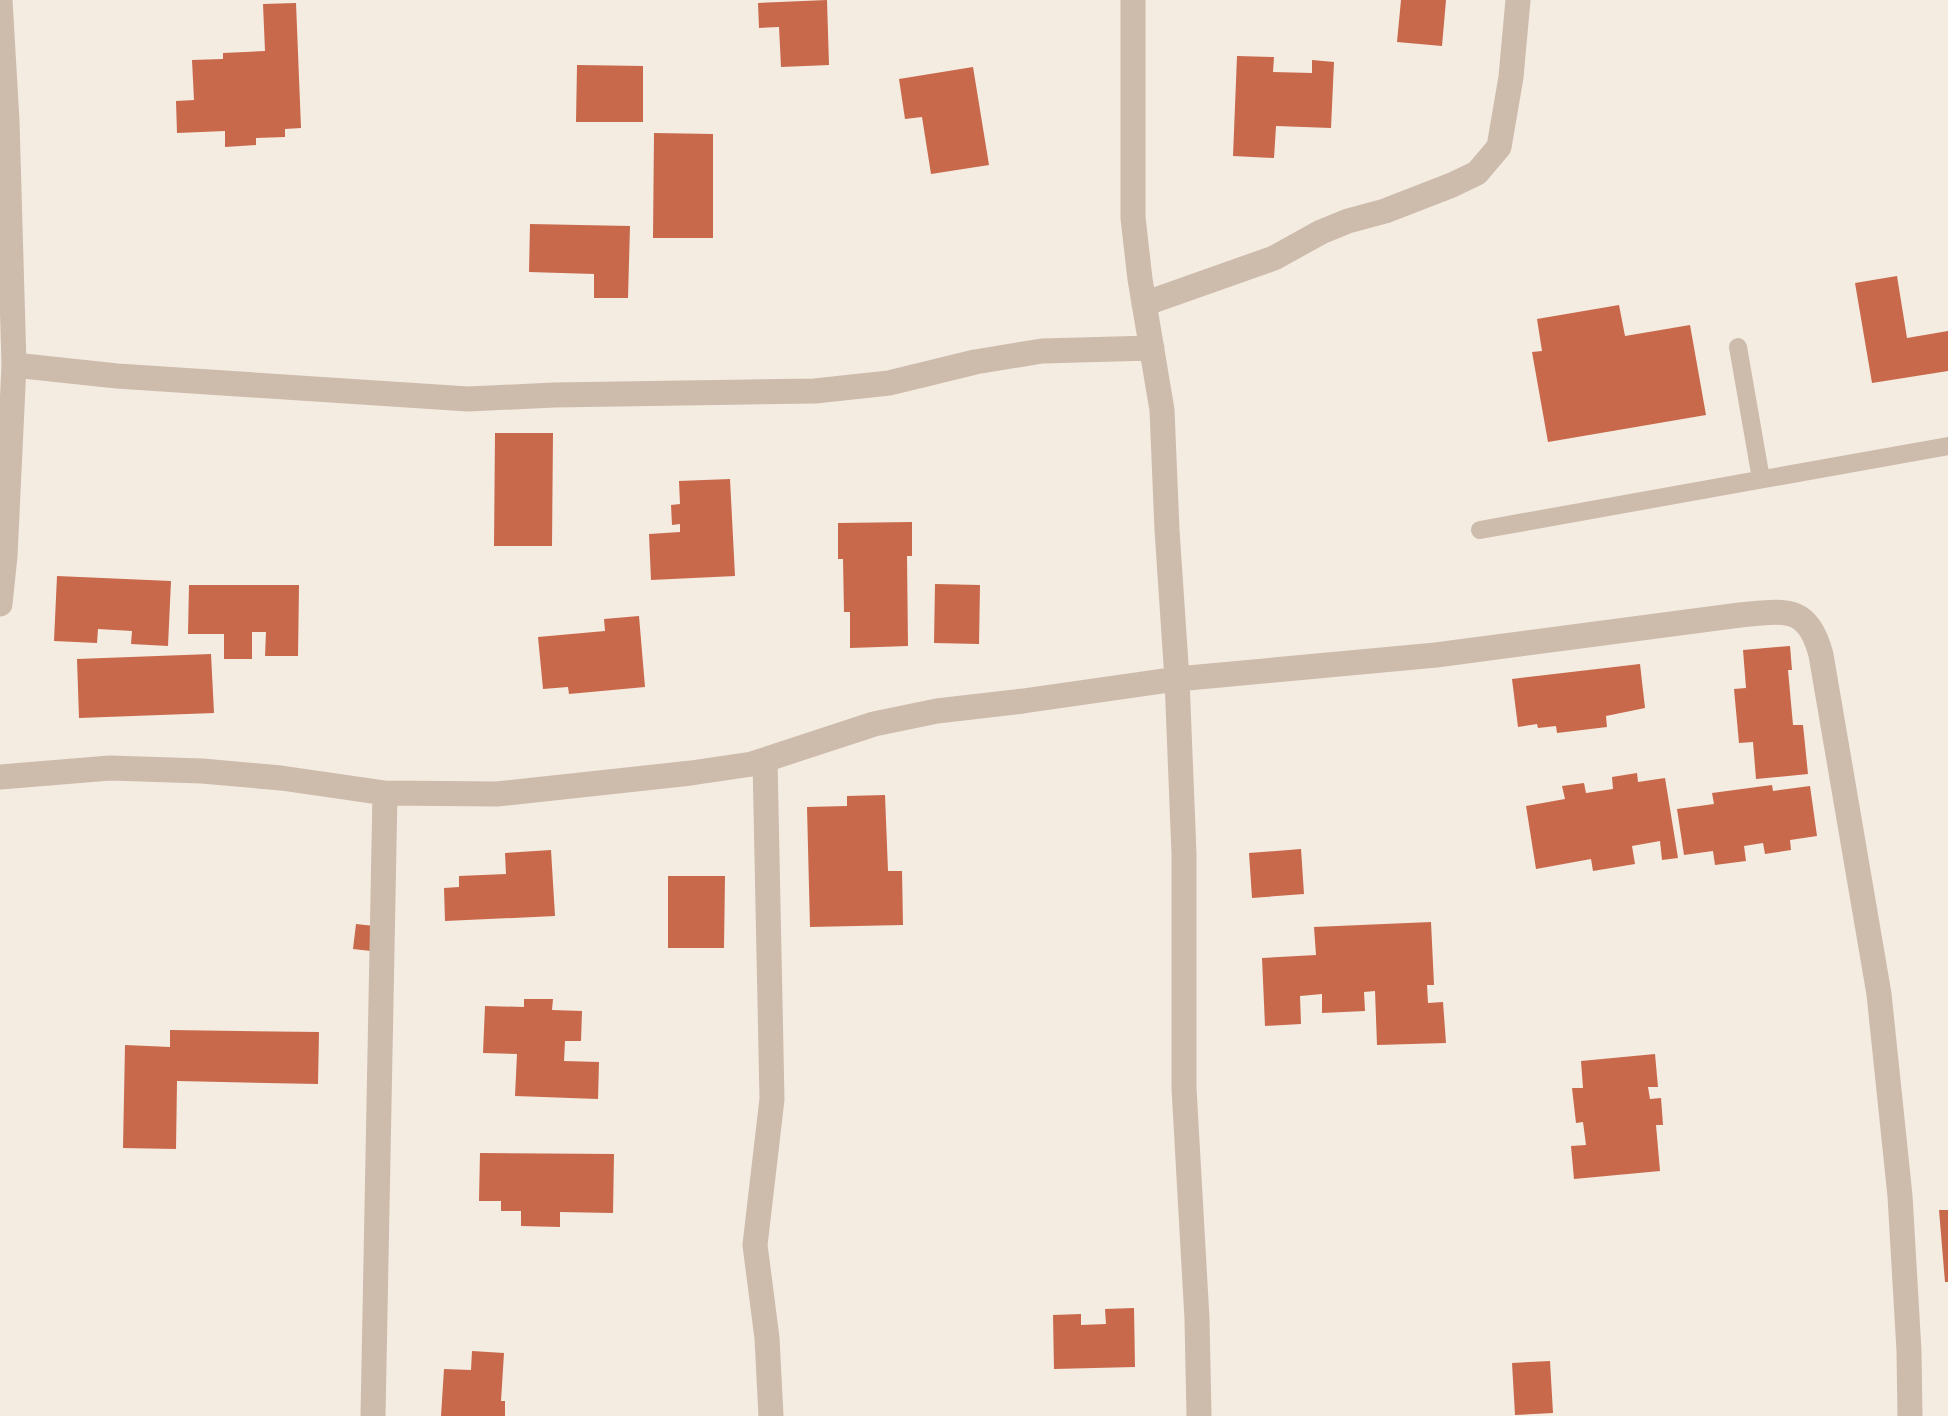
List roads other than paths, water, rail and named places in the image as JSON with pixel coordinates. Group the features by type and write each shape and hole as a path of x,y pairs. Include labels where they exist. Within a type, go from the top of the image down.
{"street":[{"path":"0,0 14,365 0,604"},
{"path":"1133,0 1133,218 1162,410 1177,679 1184,854 1184,1088 1199,1416"},
{"path":"1144,304 1274,258 1320,232 1385,211 1477,173 1499,146 1511,78 1518,0"},
{"path":"14,365 117,376 468,399 816,391 889,384 1042,350 1152,348"},
{"path":"0,777 110,768 202,770 385,793 497,794 691,773 765,760 874,724 936,711 1177,679 1436,656 1754,613 1782,611 1802,616 1817,637 1821,655 1879,994 1900,1196 1910,1416"},
{"path":"765,760 772,1099 756,1246 771,1416"},
{"path":"373,1416 385,793"}],"lane":[{"path":"1738,346 1761,479"},
{"path":"1480,530 1948,446"}]}
